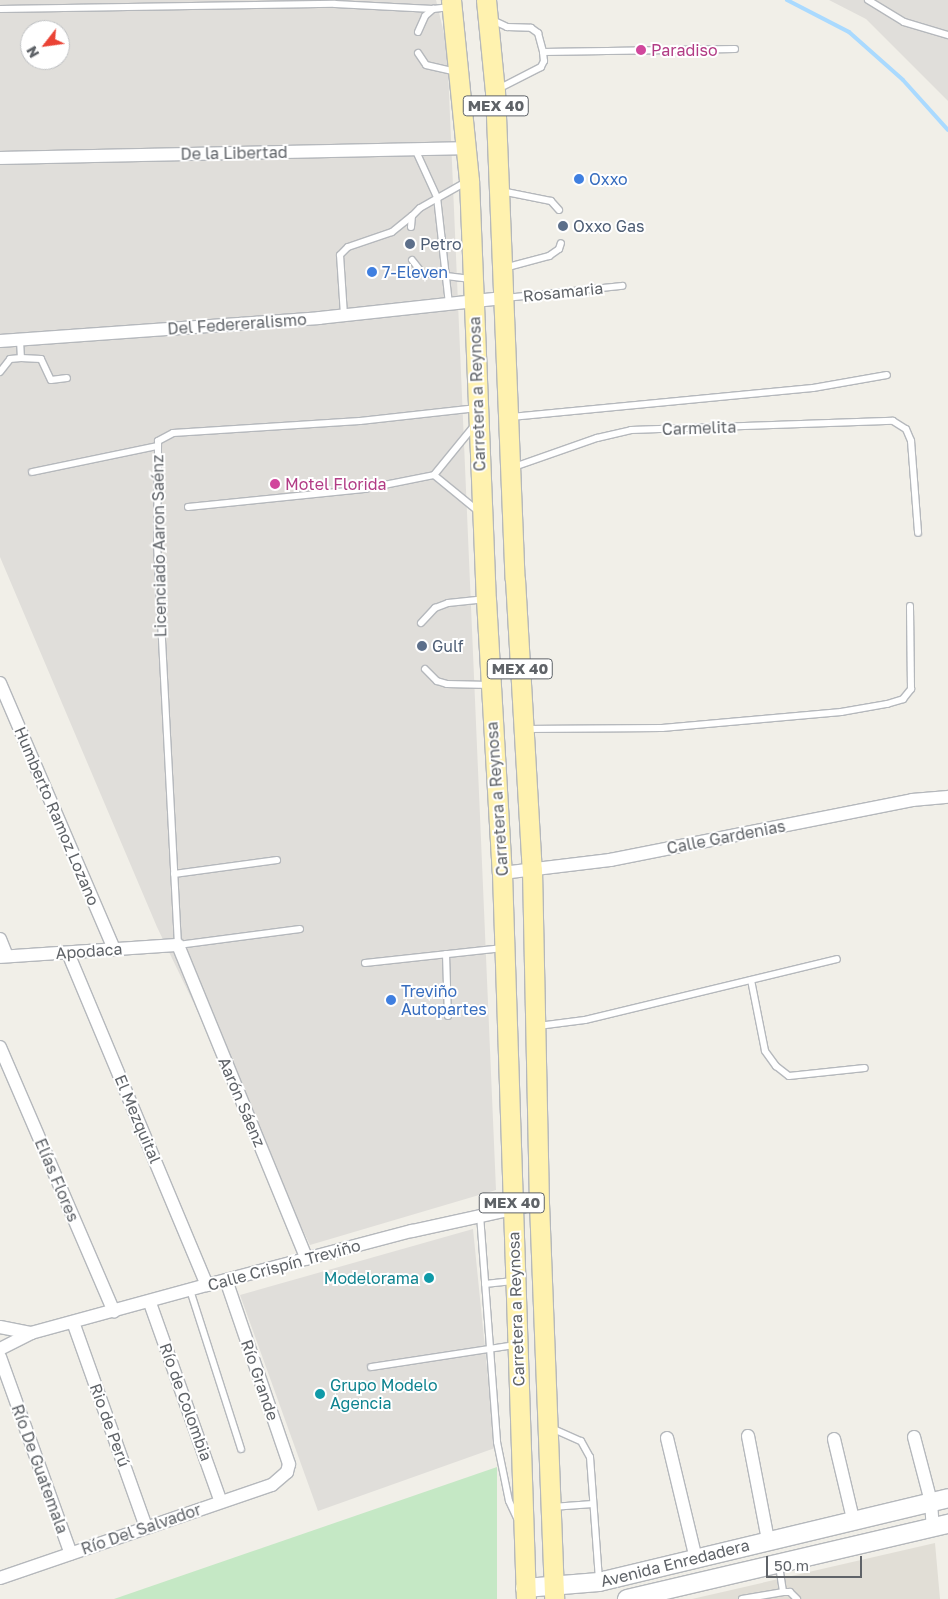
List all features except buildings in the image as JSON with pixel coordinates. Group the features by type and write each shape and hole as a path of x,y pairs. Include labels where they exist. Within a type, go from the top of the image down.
{"main road":[{"name":"Carretera a Reynosa","path":"486,0 495,91 511,468 532,870 539,1203 554,1593"},
{"name":"Carretera a Reynosa","path":"451,3 460,73 469,180 486,599 502,873 526,1594"}],"street":[{"name":"De la Libertad","path":"0,158 467,148"},
{"name":"Del Federeralismo","path":"0,341 344,315 504,298"},
{"name":"Humberto Ramoz Lozano","path":"1,688 114,949"},
{"name":"Calle Gardenias","path":"502,873 610,860 912,800 948,797"},
{"path":"0,939 4,957"},
{"name":"Apodaca","path":"4,957 178,945"},
{"name":"Aarón Sáenz","path":"178,945 307,1259"},
{"name":"El Mezquital","path":"68,953 207,1285"},
{"name":"Elías Flores","path":"0,1047 114,1312"},
{"name":"Calle Crispín Treviño","path":"0,1349 31,1333 114,1312 207,1285 480,1215 539,1203"},
{"name":"Río Grande","path":"226,1280 289,1464 282,1479"},
{"name":"Río de Colombia","path":"150,1302 221,1502"},
{"name":"Rio de Perú","path":"73,1322 146,1527"},
{"name":"Calle Crispín Treviño","path":"0,1328 31,1333"},
{"name":"Río De Guatemala","path":"0,1357 71,1554"},
{"path":"748,1436 768,1540"},
{"path":"914,1437 940,1500 940,1526"},
{"path":"667,1438 696,1559"},
{"path":"834,1439 853,1519"},
{"name":"Río Del Salvador","path":"0,1578 282,1479"},
{"name":"Avenida Enredadera","path":"526,1594 554,1593 853,1519 940,1500"},
{"name":"Avenida Enredadera","path":"626,1599 778,1562 940,1526"}],"lane":[{"path":"868,0 904,22 948,35"},
{"path":"0,9 362,4 433,9 451,3"},
{"path":"418,32 425,16 433,9"},
{"path":"489,19 507,27 531,28 538,33 544,61 540,67 495,91"},
{"path":"543,52 735,49"},
{"path":"418,54 426,65 460,73"},
{"path":"415,149 437,197 448,278 449,304"},
{"path":"344,315 340,255 348,247 392,232 437,197 469,180"},
{"path":"500,191 551,201 559,210"},
{"path":"411,227 412,216"},
{"path":"502,268 549,256 559,249 561,243"},
{"path":"412,260 422,273 448,278 472,279"},
{"name":"Rosamaria","path":"504,298 622,286"},
{"path":"20,340 21,358"},
{"path":"0,372 10,359 41,359 51,380 67,378"},
{"path":"509,417 813,388 887,375"},
{"path":"188,507 364,489 434,476 478,415"},
{"name":"Licenciado Aaron Saénz","path":"178,945 157,545 157,446 162,437 173,433 478,415"},
{"name":"Carmelita","path":"511,468 597,438 631,430 893,421 906,429 911,441 918,533"},
{"path":"32,472 157,446"},
{"path":"434,476 483,514"},
{"path":"421,623 425,615 441,605 486,599"},
{"path":"524,730 662,728 841,712 887,704 902,699 911,689 910,606"},
{"path":"425,669 437,682 491,685"},
{"path":"174,874 277,860"},
{"path":"178,945 300,929"},
{"path":"365,963 504,948"},
{"path":"446,954 448,1016"},
{"path":"534,1026 585,1020 837,959"},
{"path":"751,980 765,1051 776,1066 789,1076 865,1068"},
{"path":"480,1215 497,1442 509,1501 523,1528"},
{"path":"485,1284 516,1281"},
{"path":"190,1290 241,1449"},
{"path":"371,1367 518,1345"},
{"path":"548,1427 574,1436 587,1447 599,1582"},
{"path":"551,1508 593,1504"},
{"path":"778,1562 783,1592"},
{"path":"746,1599 783,1592 790,1592 797,1599"}],"shaded area":[{"path":"0,0 436,0 447,46 496,1190 310,1245 157,927 0,557"},
{"path":"829,0 948,0 948,101 866,19"},
{"path":"473,1229 495,1448 318,1511 240,1295"},
{"path":"935,1543 940,1599 692,1599"}],"green space":[{"path":"497,1467 497,1599 114,1599"}],"waterway":[{"path":"787,0 849,32 903,80 948,130"}],"place":[{"name":"Paradiso","path":"641,50"},
{"name":"Oxxo","path":"579,179"},
{"name":"Oxxo Gas","path":"563,226"},
{"name":"Petro","path":"410,244"},
{"name":"7-Eleven","path":"372,272"},
{"name":"Motel Florida","path":"275,484"},
{"name":"Gulf","path":"422,646"},
{"name":"Treviño Autopartes","path":"391,1000"},
{"name":"Modelorama","path":"429,1278"},
{"name":"Grupo Modelo Agencia","path":"320,1394"}]}
